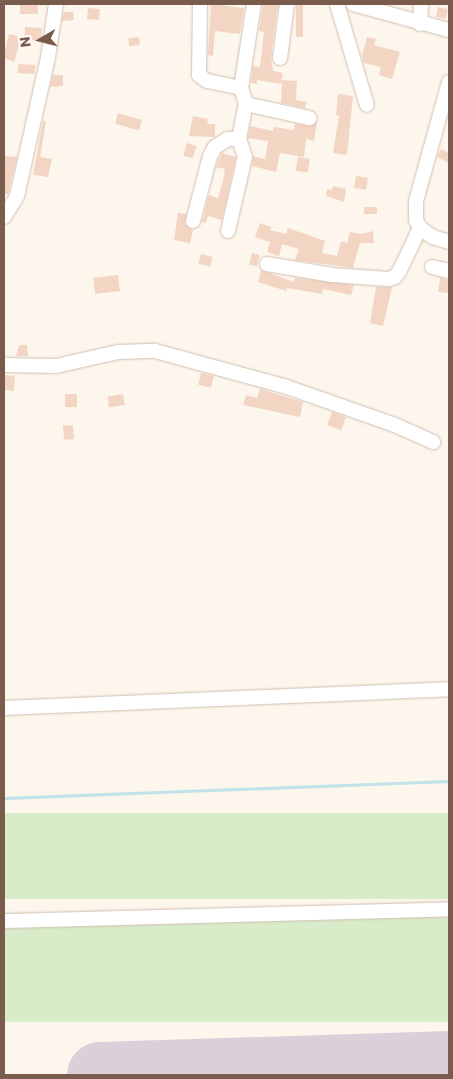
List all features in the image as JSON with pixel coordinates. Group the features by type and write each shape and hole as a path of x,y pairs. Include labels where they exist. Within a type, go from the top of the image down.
{"street":[{"path":"4,217 17,196 48,57 56,4"},
{"path":"200,4 199,75 207,81 241,88"},
{"path":"228,231 245,157 238,140 246,104 241,88 254,4"},
{"path":"280,58 287,4"},
{"path":"337,4 368,105"},
{"path":"353,4 420,24 449,30"},
{"path":"420,4 420,24"},
{"path":"449,82 416,202 416,220 420,228 425,233 449,242"},
{"path":"246,104 309,118"},
{"path":"193,221 204,173 215,147 228,139 238,140"},
{"path":"267,264 332,275 388,279 395,277 400,270 420,228"},
{"path":"432,267 449,271"},
{"path":"4,366 56,366 118,352 155,351 284,386 395,424 433,442"},
{"path":"4,708 449,689"},
{"path":"4,921 449,909"}],"green space":[{"path":"4,813 449,813 449,899 4,899"},
{"path":"4,913 449,913 449,1022 4,1022"}],"building":[{"path":"20,4 38,4 38,14 20,14"},
{"path":"211,4 244,8 240,34 215,31 213,56 208,55"},
{"path":"263,4 278,4 271,57 273,71 283,73 281,84 257,80 257,84 251,83 253,66 260,67 264,32 259,31"},
{"path":"296,4 303,4 303,37 296,37"},
{"path":"438,7 448,9 446,19 436,17"},
{"path":"88,8 100,9 99,20 87,19"},
{"path":"64,12 73,12 74,20 62,21"},
{"path":"25,27 42,28 41,41 24,40"},
{"path":"9,34 21,37 15,61 4,59"},
{"path":"139,37 140,45 129,46 128,38"},
{"path":"367,37 376,39 374,45 400,52 392,79 379,75 381,67 364,63 362,56"},
{"path":"18,64 35,65 35,74 18,73"},
{"path":"53,75 63,75 63,86 50,87"},
{"path":"282,80 297,81 296,100 307,102 305,108 281,103"},
{"path":"338,94 353,96 347,155 333,153 339,116 336,115"},
{"path":"118,113 142,120 139,130 115,124"},
{"path":"193,116 208,119 207,124 215,124 215,137 189,136"},
{"path":"43,121 46,121 40,157 52,159 48,177 33,175"},
{"path":"317,122 314,141 306,139 304,157 280,153 276,172 252,166 253,156 265,159 268,141 248,138 250,126 273,131 274,127 294,130 295,124 311,126"},
{"path":"187,143 197,146 193,158 183,155"},
{"path":"441,149 449,153 449,163 437,157"},
{"path":"222,153 236,157 222,220 208,216 206,223 202,222 209,195 218,198 223,181 225,169 216,167"},
{"path":"4,156 17,157 8,194 4,194"},
{"path":"298,157 310,159 308,173 296,171"},
{"path":"356,176 368,178 366,190 354,188"},
{"path":"333,186 346,189 344,202 326,196 327,189 332,190"},
{"path":"364,207 377,207 377,214 364,214"},
{"path":"178,213 186,214 185,224 193,230 190,243 174,240"},
{"path":"260,223 271,227 270,230 286,234 288,228 325,241 322,253 337,256 341,241 347,243 350,232 362,234 373,231 374,243 360,243 353,268 295,260 299,249 282,244 279,256 267,252 270,242 255,237"},
{"path":"252,253 260,255 257,267 249,265"},
{"path":"201,254 213,257 210,267 199,264"},
{"path":"261,270 294,282 295,278 354,285 351,295 323,289 322,294 287,288 286,291 258,282"},
{"path":"118,275 120,291 95,294 93,278"},
{"path":"440,278 449,280 449,293 438,292"},
{"path":"376,287 392,287 383,326 370,323"},
{"path":"19,345 27,345 28,356 16,356"},
{"path":"201,373 214,376 211,388 198,385"},
{"path":"4,375 15,376 14,391 4,390"},
{"path":"260,389 303,402 300,417 243,405 246,395 257,398"},
{"path":"65,394 77,394 77,407 65,407"},
{"path":"123,394 125,405 109,408 107,397"},
{"path":"332,412 346,417 341,430 327,425"},
{"path":"73,425 74,439 64,440 63,426"}],"waterway":[{"path":"4,798 449,781"}],"runway":[{"path":"100,1075 449,1064"}]}
